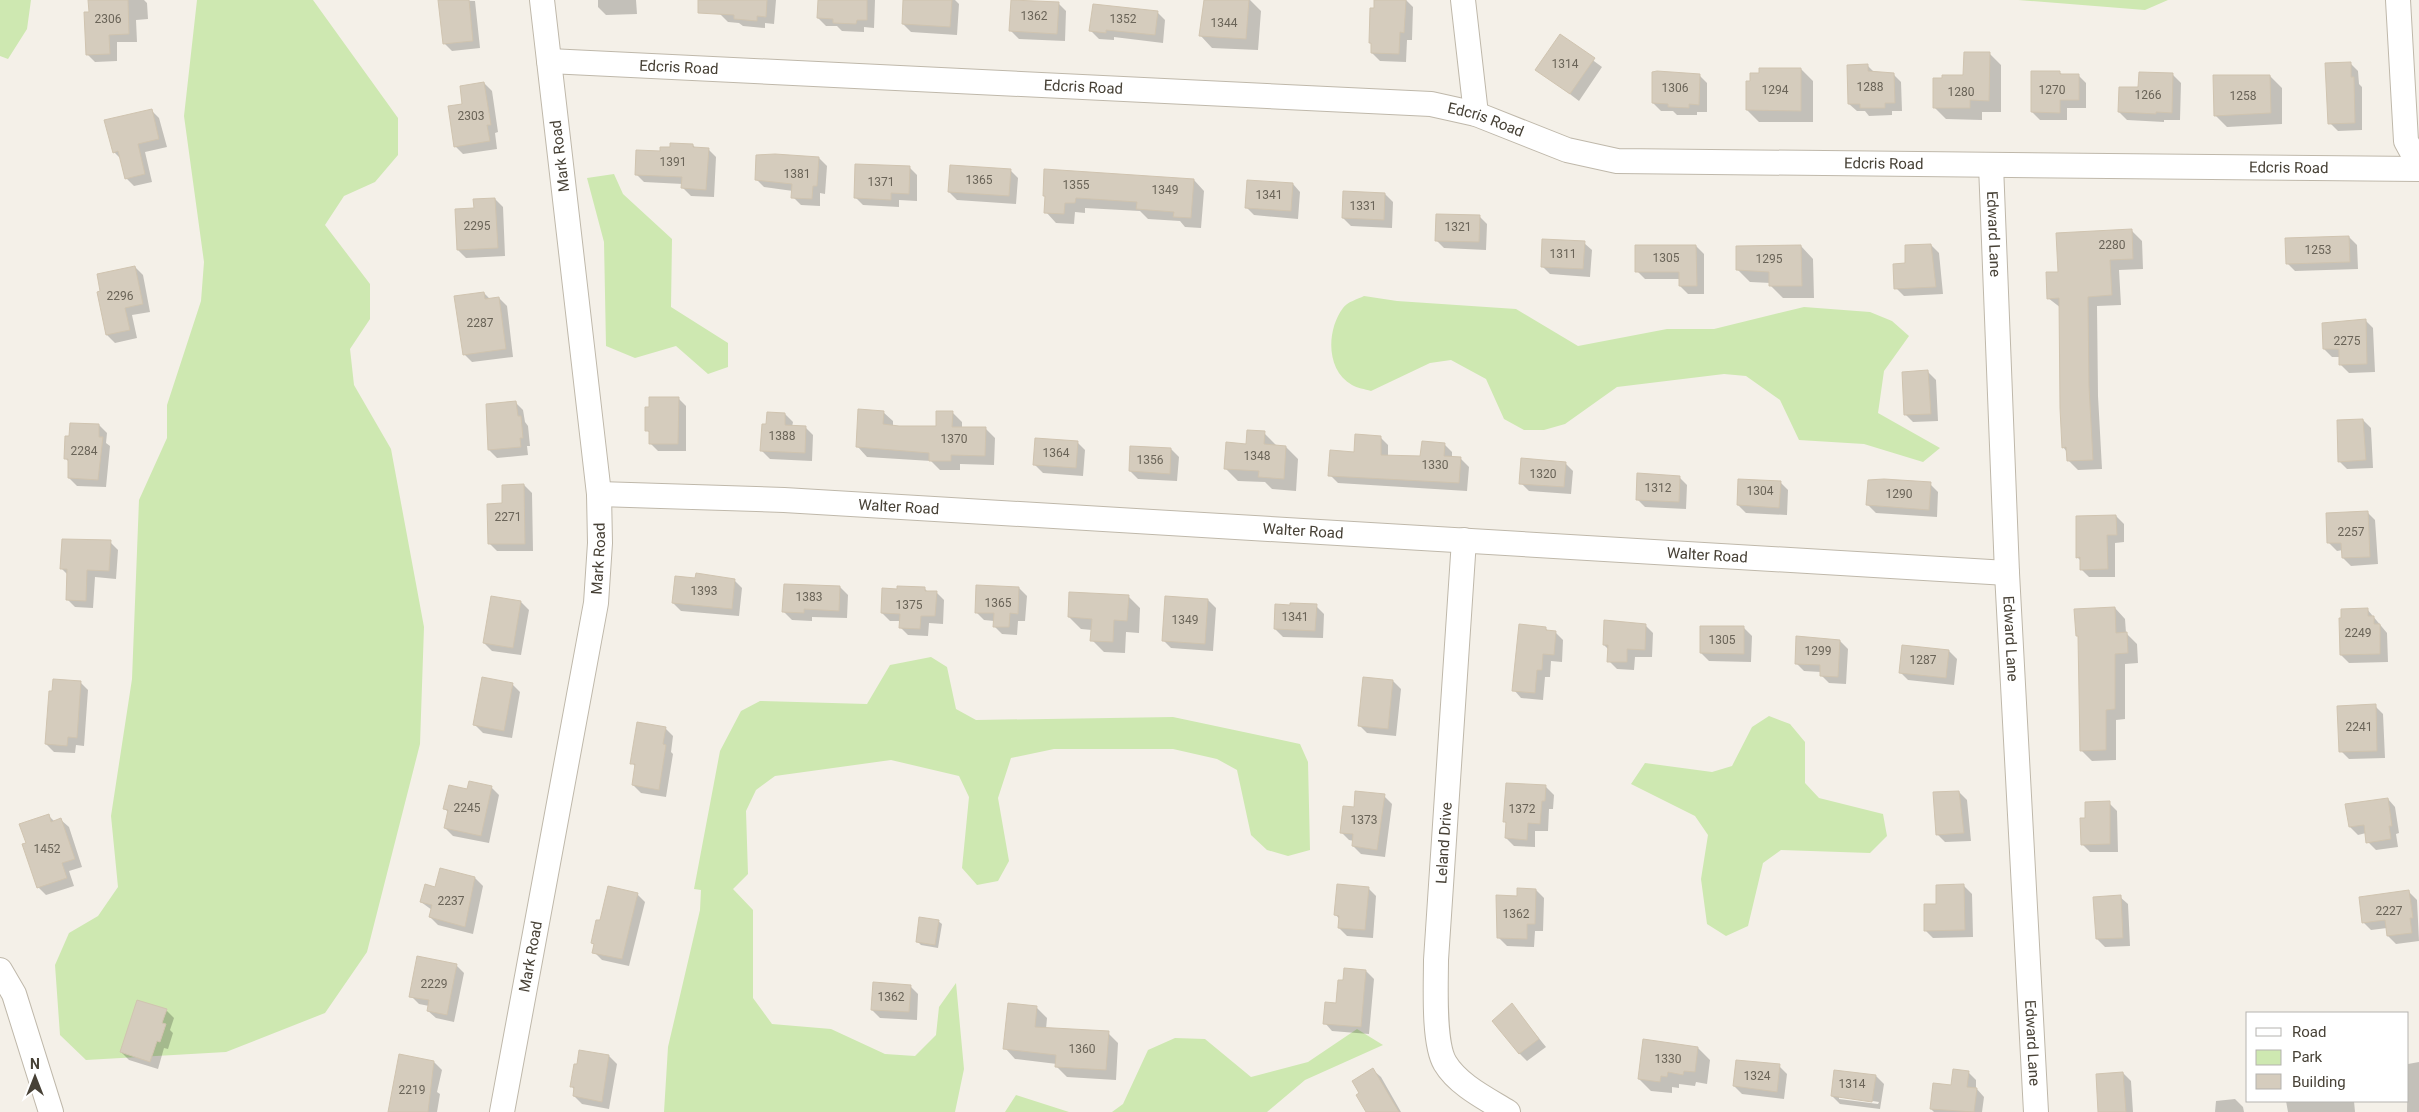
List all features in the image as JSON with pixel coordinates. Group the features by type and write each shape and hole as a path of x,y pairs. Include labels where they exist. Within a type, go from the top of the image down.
{"street":[{"name":"Mark Road","path":"502,1112 596,603 600,543 599,494 542,0"},
{"path":"1463,0 1476,114"},
{"path":"2398,0 2406,140 2419,167"},
{"name":"Edcris Road","path":"549,61 1431,104 1476,114 1567,150 1616,161 2419,167"},
{"name":"Edward Lane","path":"1991,164 2007,573 2036,1112"},
{"name":"Walter Road","path":"599,494 794,500 2007,573"},
{"name":"Leland Drive","path":"1464,540 1436,960 1436,1024 1444,1062 1470,1090 1508,1112"},
{"path":"0,970 14,994 51,1112"}],"green space":[{"path":"0,0 31,0 27,29 8,59 0,56"},
{"path":"197,0 313,0 398,118 398,155 375,182 344,196 325,225 370,284 370,319 350,349 354,385 391,449 424,627 420,744 367,952 325,1013 226,1052 86,1060 60,1035 55,965 69,933 98,916 118,887 111,816 132,679 139,500 167,438 167,405 201,301 204,262 184,116"},
{"path":"2018,0 2168,0 2145,10"},
{"path":"614,174 623,194 672,239 671,307 728,343 728,367 708,374 676,346 635,358 606,346 604,242 587,178"},
{"path":"1364,296 1397,301 1516,309 1578,346 1667,329 1714,329 1804,307 1870,312 1892,321 1909,336 1884,371 1878,413 1940,448 1923,462 1864,444 1799,440 1780,400 1746,376 1724,374 1617,387 1565,424 1544,430 1524,430 1504,419 1486,379 1451,360 1430,363 1371,391 1354,386 1343,378 1337,370 1331,349 1334,327 1343,308 1350,302"},
{"path":"931,657 947,667 956,709 976,720 1173,717 1300,744 1308,762 1310,850 1288,856 1267,850 1251,835 1237,770 1217,759 1173,749 1054,749 1011,758 998,798 1009,861 998,881 977,885 962,868 969,797 959,776 891,760 775,776 756,790 746,811 748,874 733,889 753,910 753,998 772,1024 831,1029 885,1054 915,1056 936,1035 939,1007 956,983 964,1069 955,1112 664,1112 668,1047 700,910 701,890 694,889 720,751 741,711 760,701 867,704 890,665"},
{"path":"1769,716 1790,724 1805,742 1805,783 1819,798 1883,814 1887,836 1870,853 1781,850 1763,863 1748,926 1726,936 1707,924 1701,879 1708,835 1695,816 1631,784 1645,763 1712,772 1732,766 1752,727"},
{"path":"1357,1029 1383,1045 1305,1080 1267,1112 1112,1112 1123,1104 1148,1050 1175,1038 1205,1039 1251,1077 1308,1062"},
{"path":"1016,1095 1069,1112 1005,1112"}],"building":[{"path":"88,0 128,0 129,34 109,35 110,54 86,55 84,12 89,12"},
{"path":"438,0 469,0 473,41 443,44"},
{"path":"698,0 767,0 766,17 757,16 757,21 734,19 734,15 698,13"},
{"path":"818,0 867,0 867,20 857,20 856,24 833,23 833,19 817,18"},
{"path":"903,0 952,0 950,27 902,24"},
{"path":"1011,0 1059,2 1057,34 1009,31"},
{"path":"1204,0 1249,0 1246,39 1199,36"},
{"path":"1374,0 1406,0 1404,33 1400,32 1399,54 1371,53 1371,43 1369,43 1370,8 1374,8"},
{"path":"1093,4 1158,11 1155,35 1106,30 1106,33 1089,31"},
{"path":"1560,34 1595,58 1570,94 1535,70"},
{"path":"1964,52 1990,52 1989,101 1970,100 1970,108 1933,108 1933,78 1942,78 1942,75 1963,75"},
{"path":"2351,62 2351,77 2354,77 2355,123 2328,124 2325,63"},
{"path":"1868,64 1868,71 1894,73 1895,103 1885,103 1885,108 1860,108 1860,104 1848,104 1847,65"},
{"path":"1759,68 1801,68 1801,111 1746,110 1746,81 1750,81 1750,73 1759,73"},
{"path":"2031,71 2060,71 2060,74 2079,74 2079,100 2060,100 2060,113 2031,112"},
{"path":"1652,72 1700,74 1699,105 1689,104 1689,108 1668,107 1668,104 1652,103"},
{"path":"2139,72 2173,73 2172,113 2118,112 2119,87 2138,87"},
{"path":"2213,75 2270,75 2271,113 2214,116"},
{"path":"484,82 491,125 487,125 490,141 454,147 448,106 462,104 460,86"},
{"path":"152,109 159,139 138,144 145,174 125,179 118,151 113,153 104,120"},
{"path":"670,143 693,144 693,147 709,148 706,190 681,188 682,177 635,175 636,150 660,151 660,147 670,147"},
{"path":"775,154 819,157 817,186 813,186 812,199 791,198 792,184 755,180 756,155"},
{"path":"855,164 910,166 909,194 891,193 891,200 854,198"},
{"path":"950,165 1011,169 1009,196 948,192"},
{"path":"1044,169 1194,179 1191,218 1173,217 1174,212 1136,209 1137,202 1076,198 1075,203 1065,203 1064,214 1044,213"},
{"path":"1247,180 1293,183 1291,211 1245,208"},
{"path":"1343,191 1385,193 1384,220 1342,218"},
{"path":"495,198 498,248 457,250 455,209 474,208 473,199"},
{"path":"1436,214 1480,215 1479,242 1435,241"},
{"path":"2132,229 2133,259 2110,260 2112,295 2088,297 2089,386 2093,460 2067,461 2066,447 2062,448 2060,408 2059,298 2047,299 2046,272 2058,272 2056,233"},
{"path":"2349,236 2350,262 2286,264 2285,238"},
{"path":"1542,239 1585,241 1583,269 1541,267"},
{"path":"1931,244 1936,287 1894,289 1893,264 1905,263 1905,245"},
{"path":"1635,245 1696,245 1697,286 1679,286 1679,272 1635,272"},
{"path":"1801,245 1802,286 1769,286 1769,272 1736,270 1736,246"},
{"path":"135,266 143,304 125,308 130,330 106,335 97,292 100,291 97,274"},
{"path":"484,292 485,299 499,297 506,349 463,355 454,296"},
{"path":"2366,319 2367,364 2339,365 2339,349 2323,349 2322,323"},
{"path":"1928,370 1931,414 1904,415 1902,372"},
{"path":"649,397 679,397 678,444 649,444 649,431 645,431 645,407 649,407"},
{"path":"516,401 518,416 521,416 523,438 520,438 521,447 488,450 486,404"},
{"path":"858,409 884,411 883,424 899,426 936,426 936,411 953,411 952,427 986,427 985,456 951,455 951,461 929,461 929,453 856,447"},
{"path":"767,412 785,413 785,425 806,426 805,453 760,451 762,424 766,424"},
{"path":"2363,419 2366,460 2338,462 2337,420"},
{"path":"70,423 99,424 99,437 103,437 98,480 68,478 68,459 64,459 65,436 69,436"},
{"path":"1247,430 1265,431 1264,444 1286,446 1284,479 1258,477 1259,471 1224,469 1226,442 1246,444"},
{"path":"1355,434 1381,436 1381,455 1420,456 1422,441 1445,443 1444,456 1461,457 1459,483 1328,476 1330,450 1354,452"},
{"path":"1035,438 1078,441 1076,468 1033,465"},
{"path":"1130,446 1171,448 1170,474 1129,471"},
{"path":"1521,458 1566,462 1564,487 1519,484"},
{"path":"1637,473 1680,476 1679,502 1636,500"},
{"path":"1738,479 1781,481 1779,508 1737,505"},
{"path":"1884,479 1931,482 1929,510 1866,505 1868,480"},
{"path":"524,484 525,544 488,544 487,504 502,503 502,485"},
{"path":"2368,511 2370,557 2342,558 2341,543 2327,543 2326,513"},
{"path":"2116,515 2117,535 2107,535 2108,569 2080,570 2080,557 2076,558 2076,516"},
{"path":"62,539 111,540 109,571 87,570 86,601 66,600 67,569 60,569"},
{"path":"696,573 735,579 732,609 672,603 675,576 695,578"},
{"path":"784,584 840,586 839,611 804,609 804,613 782,612"},
{"path":"976,585 1019,587 1018,614 1010,613 1009,627 993,627 994,613 975,613"},
{"path":"897,586 925,587 925,591 937,591 935,616 921,616 920,629 899,628 900,614 881,613 882,588 897,589"},
{"path":"1069,592 1129,595 1127,621 1114,620 1113,642 1090,641 1092,619 1068,617"},
{"path":"491,596 521,601 513,648 483,643"},
{"path":"1165,596 1208,599 1205,644 1162,641"},
{"path":"1290,603 1317,604 1315,631 1274,629 1275,604 1290,605"},
{"path":"2115,607 2116,633 2127,632 2128,653 2115,654 2115,709 2106,710 2106,750 2080,751 2078,636 2076,636 2074,609"},
{"path":"2368,608 2368,616 2374,616 2374,624 2380,624 2380,654 2340,655 2339,618 2341,618 2341,609"},
{"path":"1604,620 1646,624 1645,650 1627,649 1627,662 1607,662 1608,645 1603,645"},
{"path":"1519,624 1546,627 1546,630 1556,631 1554,655 1543,654 1542,670 1537,670 1535,693 1512,691"},
{"path":"1700,626 1744,626 1744,654 1700,653"},
{"path":"1796,636 1840,640 1838,677 1820,676 1820,665 1795,664"},
{"path":"1902,645 1949,650 1946,678 1899,673"},
{"path":"482,677 513,683 504,731 473,725"},
{"path":"1363,677 1393,680 1388,729 1358,726"},
{"path":"53,679 81,681 77,738 68,737 67,746 45,744 49,691 52,691"},
{"path":"2376,704 2377,751 2339,752 2337,706"},
{"path":"637,722 666,727 663,744 666,745 659,790 632,785 635,764 630,764"},
{"path":"469,781 492,786 481,836 444,828 448,810 443,809 449,785 467,789"},
{"path":"1506,783 1546,785 1545,801 1542,801 1540,824 1528,823 1527,840 1505,838 1506,822 1503,822"},
{"path":"1355,791 1385,794 1377,850 1352,846 1353,834 1340,833 1343,806 1354,807"},
{"path":"1959,791 1964,833 1936,835 1933,792"},
{"path":"2388,798 2392,826 2389,826 2391,839 2366,843 2364,825 2349,827 2345,804"},
{"path":"2110,801 2110,844 2081,845 2080,818 2085,818 2085,802"},
{"path":"49,814 51,822 61,818 75,859 62,863 67,878 37,888 22,844 26,843 19,824"},
{"path":"440,868 475,877 465,927 429,917 432,905 420,902 425,884 435,887"},
{"path":"1337,884 1369,887 1365,930 1338,928 1339,916 1334,915"},
{"path":"1964,884 1965,930 1924,931 1924,904 1936,904 1936,885"},
{"path":"608,886 638,893 622,959 592,953 594,944 591,943 596,920 600,920"},
{"path":"1517,888 1536,889 1535,924 1527,924 1527,939 1497,938 1496,895 1517,896"},
{"path":"2409,890 2413,918 2410,918 2412,933 2387,936 2385,920 2362,923 2359,897"},
{"path":"2121,895 2123,938 2096,939 2093,897"},
{"path":"919,917 939,920 935,945 916,942"},
{"path":"417,956 457,964 447,1015 427,1011 429,1000 409,997"},
{"path":"1344,968 1366,970 1361,1027 1323,1024 1325,1002 1336,1003 1338,980 1343,980"},
{"path":"873,982 911,985 909,1012 871,1010"},
{"path":"137,1000 167,1009 162,1023 166,1024 160,1042 157,1041 150,1062 120,1052"},
{"path":"1008,1003 1037,1006 1035,1027 1109,1031 1106,1070 1055,1067 1056,1055 1003,1049"},
{"path":"1512,1003 1539,1039 1519,1054 1492,1021"},
{"path":"1643,1039 1698,1047 1695,1072 1684,1071 1683,1075 1668,1072 1667,1077 1661,1076 1660,1082 1638,1079"},
{"path":"579,1050 609,1055 602,1102 573,1096 574,1087 570,1087 574,1064 577,1064"},
{"path":"399,1054 434,1061 428,1112 388,1112"},
{"path":"1736,1060 1780,1064 1777,1092 1733,1086"},
{"path":"1373,1068 1399,1112 1366,1112 1356,1095 1359,1093 1352,1081"},
{"path":"1953,1069 1969,1071 1967,1087 1977,1088 1974,1112 1930,1109 1933,1083 1951,1085"},
{"path":"1834,1070 1876,1075 1872,1102 1831,1096"},
{"path":"2123,1072 2126,1112 2098,1112 2096,1074"}]}
